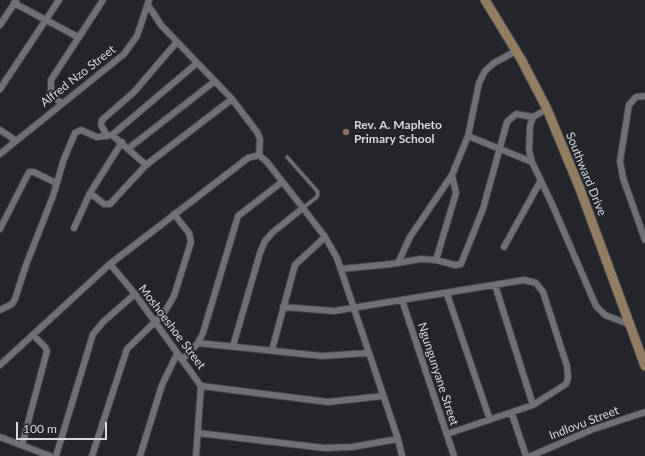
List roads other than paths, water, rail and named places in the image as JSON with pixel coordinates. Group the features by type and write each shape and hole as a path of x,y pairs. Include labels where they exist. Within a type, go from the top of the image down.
{"main road":[{"name":"Southward Drive","path":"485,0 516,51 547,109 583,196 645,366"}],"street":[{"path":"0,89 59,0"},
{"path":"61,103 52,94 50,82 103,0"},
{"path":"0,25 15,2 78,37"},
{"path":"148,3 161,25 176,43 232,99 259,135 259,155 267,162 325,237 341,269 398,439 402,456"},
{"name":"Alfred Nzo Street","path":"0,154 15,140 124,54 137,36 148,3"},
{"path":"0,12 7,14"},
{"path":"146,165 122,142 110,136 101,126 102,120 134,92 176,43"},
{"path":"398,263 410,237 452,176 468,136 479,83 485,71 494,63 516,51"},
{"path":"0,310 12,304 15,299 26,265 49,206 64,159 77,131 81,130 97,137 110,136 197,63"},
{"path":"129,148 215,81"},
{"path":"645,96 636,97 629,105 620,161 623,178 645,240"},
{"path":"90,193 108,205 146,165 232,99"},
{"path":"341,269 398,263 412,259 436,260 455,265 463,262 483,210 506,126 512,116 520,114 533,117 547,109"},
{"path":"533,117 529,138 529,150 532,162 540,182 552,204 596,306 605,315 630,325"},
{"path":"0,130 15,140"},
{"path":"468,136 532,162"},
{"path":"74,228 90,193 122,142"},
{"path":"0,365 110,264 248,158 259,155"},
{"path":"0,229 29,172 34,172 56,183"},
{"path":"436,260 456,194 452,176"},
{"path":"182,360 198,343 203,333 238,216 282,182"},
{"path":"504,248 540,182"},
{"path":"233,346 260,253 265,242 273,232 303,208"},
{"path":"92,456 127,349 172,302 190,248 189,233 174,214"},
{"path":"272,350 295,265 325,237"},
{"name":"Moshoeshoe Street","path":"110,264 135,294 201,386 196,456"},
{"path":"283,307 326,311 447,294 524,280 536,282 541,287 564,359 568,373 566,384 533,406 447,434"},
{"path":"495,285 533,406"},
{"path":"56,456 93,334 135,294"},
{"path":"447,294 490,420"},
{"name":"Ngungunyane Street","path":"402,300 454,456"},
{"path":"22,445 47,351 33,335"},
{"path":"198,343 322,356 368,353"},
{"path":"140,456 162,385 177,354"},
{"path":"201,386 328,402 383,396"},
{"name":"Indlovu Street","path":"531,456 591,430 645,412"},
{"path":"512,414 526,456"},
{"path":"198,433 324,448 352,447 398,439"},
{"path":"0,437 50,456"}],"lane":[{"path":"287,158 318,192 317,197 303,208"}],"place":[{"name":"Rev. A. Mapheto Primary School","path":"346,132"}]}
